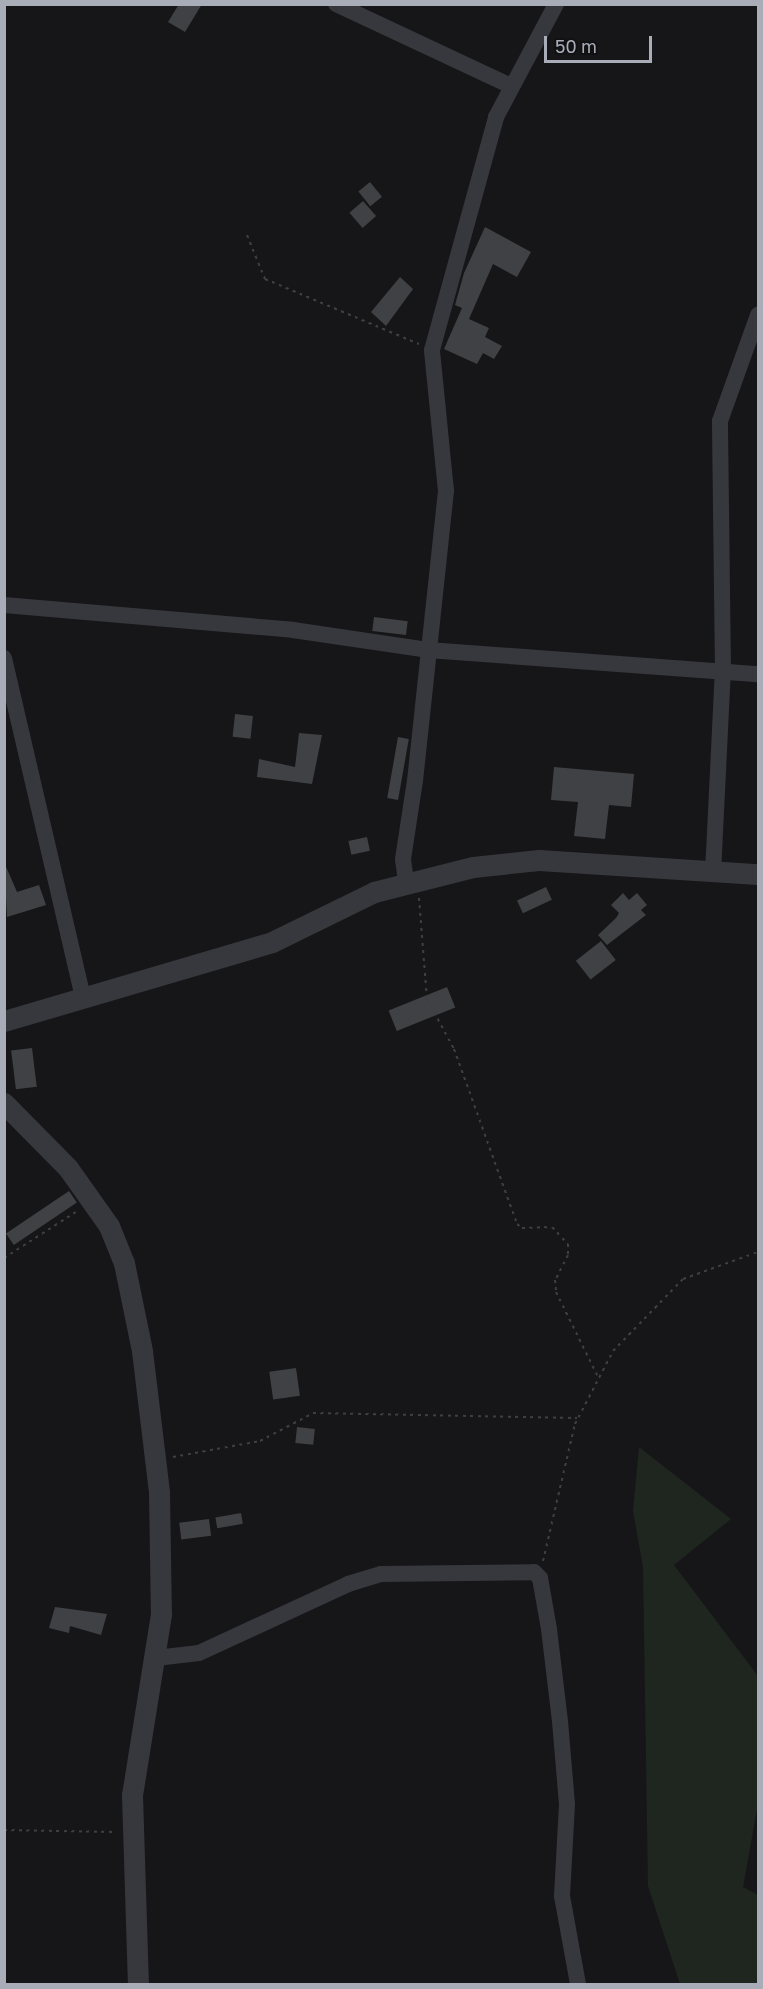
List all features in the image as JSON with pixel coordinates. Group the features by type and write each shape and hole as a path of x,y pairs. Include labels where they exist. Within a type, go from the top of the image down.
{"street":[{"path":"336,4 509,85"},
{"path":"412,880 403,859 446,490 432,350 496,117 509,85 556,4"},
{"path":"712,873 723,671 720,421 759,315"},
{"path":"4,605 293,630 428,650 759,674"},
{"path":"4,658 83,997"},
{"path":"4,1021 272,942 374,892 412,880 539,860 712,873 759,874"},
{"path":"4,1103 93,1201 124,1263 142,1351 155,1461 161,1556 156,1658 135,1763 133,1833 138,1984"},
{"path":"156,1658 199,1653 348,1584 381,1574 534,1572 540,1578 549,1629 560,1721 567,1804 562,1896 579,1984"}],"path":[{"path":"246,235 264,279 432,350"},
{"path":"412,880 427,999 454,1049 517,1224 522,1228 552,1227 568,1244 568,1255 555,1280 556,1292 597,1375"},
{"path":"4,1258 93,1201"},
{"path":"534,1572 552,1532 577,1418 597,1375 613,1351 676,1284 759,1252"},
{"path":"155,1461 260,1441 313,1413 577,1418"},
{"path":"4,1830 133,1833"}],"shaded area":[{"path":"639,1447 731,1519 674,1565 758,1676 758,1804 743,1887 758,1895 758,1984 680,1984 648,1886 643,1567 633,1511"}],"building":[{"path":"179,4 202,4 185,32 168,22"},
{"path":"370,182 382,197 370,206 358,191"},
{"path":"363,201 376,216 363,228 349,213"},
{"path":"485,227 531,252 517,277 493,264 469,319 489,328 485,337 502,346 494,359 483,353 477,364 444,349 462,308 455,305 464,273"},
{"path":"400,277 413,289 386,326 371,312"},
{"path":"374,617 408,621 406,635 372,631"},
{"path":"235,714 253,716 250,739 233,737"},
{"path":"299,733 322,735 312,784 257,777 259,759 295,767"},
{"path":"398,737 409,739 398,800 387,798"},
{"path":"554,767 634,774 631,807 609,805 605,839 574,836 578,802 551,800"},
{"path":"367,837 370,851 351,855 348,841"},
{"path":"4,862 17,892 39,885 46,905 7,917"},
{"path":"546,887 552,900 523,913 517,901"},
{"path":"623,893 629,900 637,893 647,905 641,910 646,915 607,945 598,935 619,913 611,905"},
{"path":"601,941 616,960 591,980 576,961"},
{"path":"447,987 455,1007 397,1031 389,1011"},
{"path":"32,1048 37,1087 16,1089 11,1051"},
{"path":"69,1191 77,1203 14,1245 6,1233"},
{"path":"296,1368 300,1396 273,1399 269,1372"},
{"path":"297,1427 315,1429 313,1445 295,1443"},
{"path":"241,1513 243,1524 217,1528 215,1518"},
{"path":"209,1519 211,1536 181,1540 179,1523"},
{"path":"55,1607 107,1614 101,1635 70,1626 69,1633 49,1628"}]}
